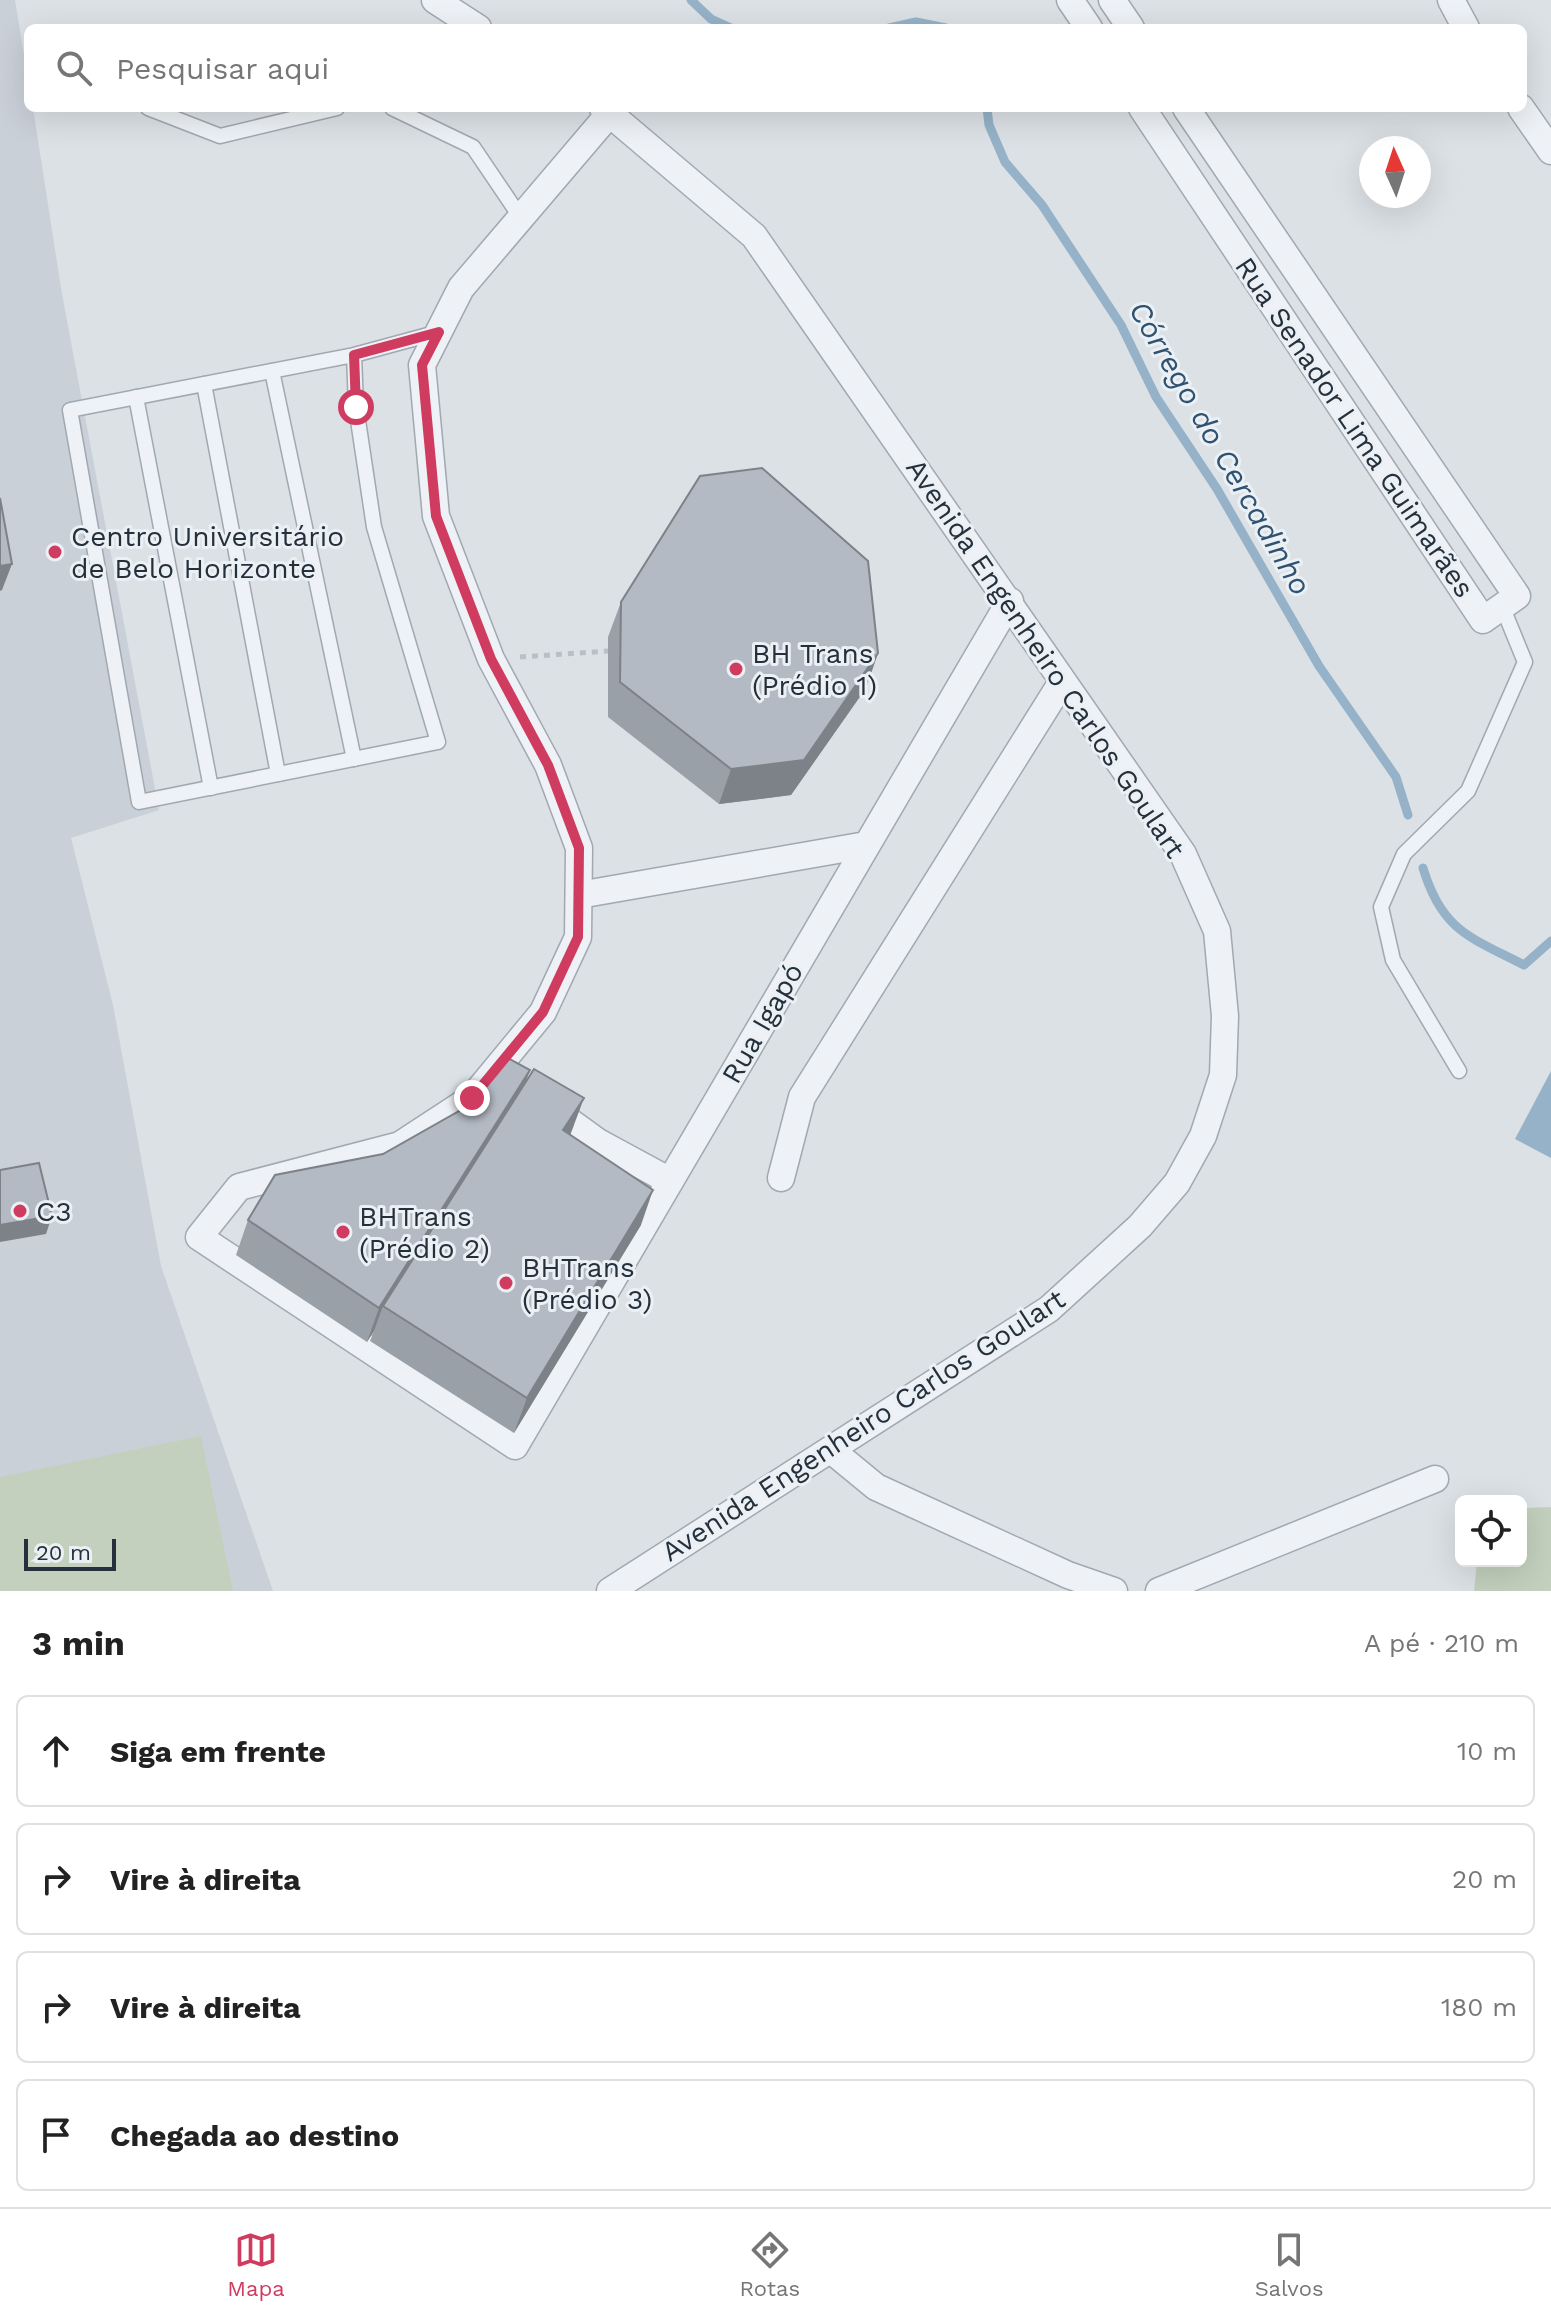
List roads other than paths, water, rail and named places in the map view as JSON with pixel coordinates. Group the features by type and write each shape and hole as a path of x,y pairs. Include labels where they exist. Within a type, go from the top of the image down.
{"street":[{"path":"435,0 472,24"},
{"path":"1070,0 1086,24"},
{"path":"1112,0 1128,24"},
{"path":"1451,0 1464,24"},
{"path":"604,112 461,288 422,365 436,516 491,659 548,765 579,848 578,937 543,1012 496,1069 598,1142 670,1181"},
{"name":"Avenida Engenheiro Carlos Goulart","path":"608,112 754,236 1183,854 1217,931 1225,1016 1223,1075 1203,1136 1177,1183 1140,1226 1049,1309 610,1591"},
{"name":"Rua Senador Lima Guimarães","path":"1145,112 1483,620 1517,596 1189,112"},
{"path":"1524,112 1551,151"},
{"name":"Rua Igapó","path":"496,1069 472,1098 400,1145 239,1187 199,1237 515,1446 1010,601"},
{"path":"781,1178 802,1097 1062,682"},
{"path":"579,895 866,845"},
{"path":"831,1450 876,1487 1068,1575 1114,1591"},
{"path":"1159,1591 1435,1479"}],"lane":[{"path":"158,112 220,136 320,112"},
{"path":"400,112 473,147 521,218"},
{"path":"354,355 356,407 374,527 438,742 139,802 70,410 354,355 439,332"},
{"path":"272,371 354,759"},
{"path":"204,384 278,774"},
{"path":"136,397 211,788"},
{"path":"1459,1071 1393,960 1381,907 1404,854 1468,791 1525,662 1502,606"}],"water":[{"path":"1551,1071 1551,1158 1515,1139"}],"waterway":[{"name":"Córrego do Cercadinho","path":"691,0 711,19 722,24"},
{"name":"Córrego do Cercadinho","path":"907,24 926,24"},
{"name":"Córrego do Cercadinho","path":"987,112 989,125 1005,162 1042,205 1121,325 1156,397 1217,489 1319,666 1396,777 1408,815"},
{"name":"Córrego do Cercadinho","path":"1423,868 1439,906 1460,930 1473,939 1524,965 1551,941"}],"place":[{"name":"Centro Universitário de Belo Horizonte","path":"55,552"},
{"name":"BH Trans (Prédio 1)","path":"736,669"},
{"name":"C3","path":"20,1211"},
{"name":"BHTrans (Prédio 2)","path":"343,1232"},
{"name":"BHTrans (Prédio 3)","path":"506,1283"}]}
